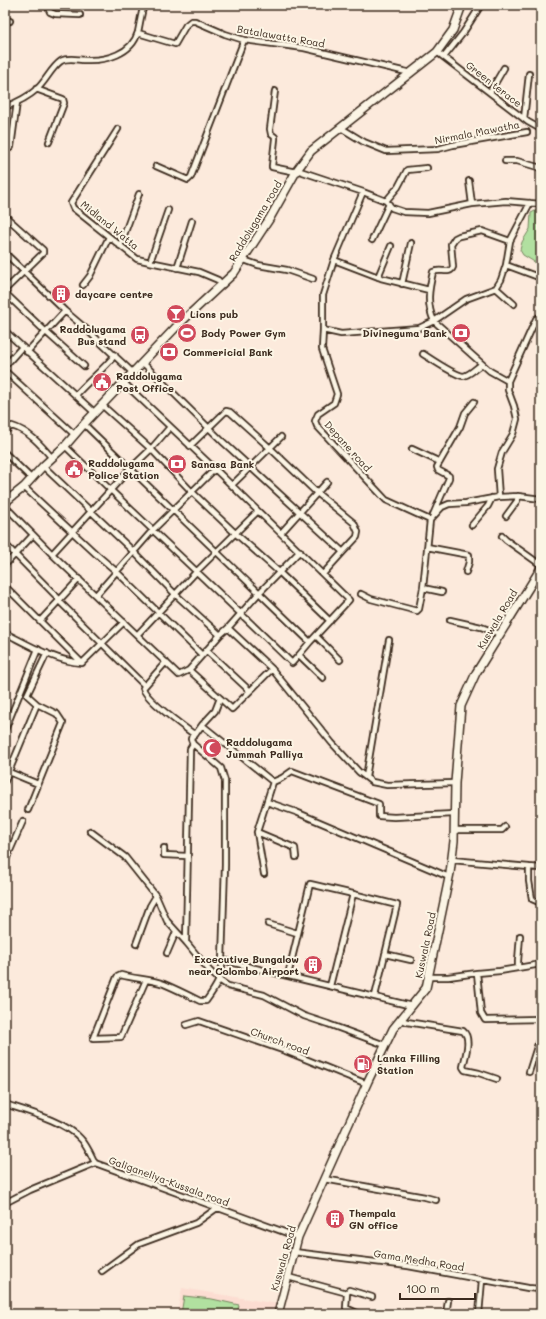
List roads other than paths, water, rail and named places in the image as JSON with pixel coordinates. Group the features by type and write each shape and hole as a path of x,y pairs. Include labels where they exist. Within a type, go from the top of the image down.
{"street":[{"path":"47,5 50,12 55,14 80,15"},
{"path":"5,108 36,89 60,62 66,59 97,61 109,58 126,50 133,44 138,32 140,17 144,5"},
{"name":"Raddolugama road","path":"7,497 24,487 42,466 65,446 84,424 103,406 123,382 178,325 234,273 244,260 270,218 296,171 311,151 437,52 453,30 462,5"},
{"path":"444,57 463,33 481,5"},
{"name":"Batalawatta Road","path":"138,32 175,44 186,25 191,21 195,21 225,34 244,40 304,48 412,73"},
{"path":"156,166 188,180 244,40"},
{"name":"Green terace","path":"437,52 524,119 541,128"},
{"path":"490,92 504,68"},
{"path":"524,119 529,74"},
{"path":"36,89 63,99 64,103 49,142"},
{"path":"275,91 270,129 271,134 275,137 272,167 284,171 296,171 363,192 387,203 392,208 404,212 428,213 472,204 506,201 541,204"},
{"path":"5,147 12,147 17,102"},
{"name":"Nirmala Mawatha","path":"341,128 364,142 386,151 438,149 452,145 527,132"},
{"name":"Midland Watta","path":"118,129 71,203 73,208 137,259 199,272 218,280 222,285"},
{"path":"505,161 517,162 541,168"},
{"path":"372,240 387,203 407,170 427,168"},
{"path":"469,181 472,204"},
{"name":"Depane road","path":"363,192 334,260 323,295 322,349 337,394 334,403 318,414 315,421 316,426 386,500 430,520"},
{"path":"120,246 139,194"},
{"path":"323,330 342,334 419,328 434,321 466,299 496,288 501,280 506,265 510,241 530,203"},
{"path":"150,262 168,210"},
{"path":"5,216 43,250 43,253 5,292 84,366"},
{"path":"177,268 192,222"},
{"path":"508,381 490,371 434,321 429,311 429,290 433,272 436,270 452,270 451,244 455,238 482,231 510,241"},
{"path":"83,285 90,276 109,237"},
{"path":"402,284 411,243"},
{"path":"378,277 391,246"},
{"path":"5,253 65,311 133,373"},
{"path":"244,260 258,265 287,270 313,279"},
{"path":"334,260 378,277 429,290"},
{"path":"506,265 541,278"},
{"path":"496,288 514,304"},
{"path":"27,352 65,311"},
{"path":"499,497 497,469 502,452 514,434 517,419 508,390 508,381 536,319 541,316"},
{"path":"5,331 95,413"},
{"path":"5,366 22,347"},
{"path":"424,354 441,366 463,376 482,364"},
{"path":"76,395 115,355"},
{"path":"142,363 343,552"},
{"path":"5,370 75,435"},
{"path":"65,446 152,531 197,571 292,663 350,600 232,485 123,382"},
{"path":"360,594 371,599 417,611 419,609 423,588 430,520 449,478 449,476 438,470 438,467 460,427 465,413 474,402"},
{"path":"103,406 151,449 192,492 235,533 330,620"},
{"path":"190,446 226,411 230,412 317,493 354,523 358,532 357,537 323,574"},
{"path":"84,424 310,642"},
{"path":"5,431 12,426 22,429 43,447 52,458"},
{"path":"52,554 170,427"},
{"path":"232,485 281,437"},
{"path":"412,448 440,462"},
{"path":"5,453 31,478"},
{"path":"42,466 134,552 175,594 220,635"},
{"path":"96,595 152,531 215,469"},
{"path":"281,533 327,482"},
{"path":"24,487 117,572 202,655"},
{"path":"430,520 442,508 449,504 466,503 499,497 518,496 541,499"},
{"path":"506,516 517,501 518,496"},
{"path":"7,497 6,507 33,535 179,675 189,670 220,635 242,614 259,593 300,551"},
{"path":"472,525 488,506 492,498"},
{"path":"137,634 197,571 258,511"},
{"path":"5,565 33,535"},
{"path":"502,536 541,564"},
{"path":"5,544 16,553 59,600 144,685"},
{"path":"427,547 469,555 469,562 466,572"},
{"name":"Kuswala Road","path":"278,1314 298,1238 367,1084 393,1029 426,988 450,877 461,706 476,673 541,568"},
{"path":"40,621 79,579"},
{"path":"5,586 82,663"},
{"path":"423,588 442,592"},
{"path":"450,620 481,627 500,634"},
{"path":"82,663 124,622"},
{"path":"228,628 272,669 332,743 359,772 372,782 387,785 455,783"},
{"path":"5,633 47,653 74,662 82,663"},
{"path":"316,636 340,660"},
{"path":"366,777 389,640"},
{"path":"5,730 38,649"},
{"path":"206,650 250,691"},
{"path":"28,810 63,723 57,714 37,704 27,695 47,653"},
{"path":"299,655 323,678"},
{"path":"166,662 144,685 143,691 150,699 195,735 215,711 220,698"},
{"path":"189,670 232,709 272,669"},
{"path":"5,781 37,704"},
{"path":"202,725 273,782"},
{"path":"146,980 121,1037 93,1038 117,977 121,975 135,979 146,980 164,984 200,1001 206,1001 221,975 225,865 225,781 221,768 193,744 191,739 193,733"},
{"path":"186,942 190,749 193,744"},
{"path":"264,874 257,832 273,782 292,771 379,804 379,816 394,817 454,814"},
{"path":"9,772 38,784"},
{"path":"267,802 296,812 450,877"},
{"path":"5,862 23,821"},
{"path":"454,830 502,830 505,827"},
{"path":"90,831 125,857 156,896 166,921 219,980 228,986 264,995 304,1016 386,1045"},
{"path":"257,832 295,848 296,857"},
{"path":"164,848 164,855 187,856"},
{"path":"452,860 541,868"},
{"path":"529,867 532,899 541,903"},
{"path":"288,975 310,884 397,904 375,996"},
{"path":"330,986 353,894"},
{"path":"136,944 150,906 156,896"},
{"path":"268,924 297,933"},
{"path":"167,953 176,932"},
{"path":"518,967 520,936"},
{"path":"385,954 411,960"},
{"path":"222,960 412,1006"},
{"path":"429,977 448,978 541,964"},
{"path":"477,973 481,1014 485,1020 541,1019"},
{"path":"400,1019 407,1022 463,1031 466,1033 468,1039 463,1067 465,1070 497,1079"},
{"name":"Church road","path":"186,1025 199,1021 288,1052 367,1084"},
{"path":"529,1072 541,1034"},
{"name":"Galiganeliya-Kussala road","path":"5,1104 56,1122 72,1131 82,1139 95,1163 298,1238"},
{"path":"5,1203 30,1190 95,1163"},
{"path":"324,1179 436,1200"},
{"path":"102,1271 139,1244 196,1223 217,1208"},
{"name":"Gama Medha Road","path":"294,1252 408,1266 541,1289"},
{"path":"288,1277 347,1293 349,1290 372,1297"},
{"path":"479,1314 482,1280"},
{"path":"347,1293 346,1308 359,1314"},
{"path":"446,1314 448,1301"}],"place":[{"name":"daycare centre","path":"61,294"},
{"name":"Lions pub","path":"176,314"},
{"name":"Body Power Gym","path":"187,333"},
{"name":"Divineguma Bank","path":"461,333"},
{"name":"Raddolugama Bus stand","path":"140,335"},
{"name":"Commericial Bank","path":"169,352"},
{"name":"Raddolugama Post Office","path":"102,382"},
{"name":"Sanasa Bank","path":"177,464"},
{"name":"Raddolugama Police Station","path":"74,469"},
{"name":"Raddolugama Jummah Palliya","path":"212,748"},
{"name":"Excecutive Bungalow near Colombo Airport","path":"313,965"},
{"name":"Lanka Filling Station","path":"363,1064"},
{"name":"Thempala GN office","path":"335,1219"}]}
